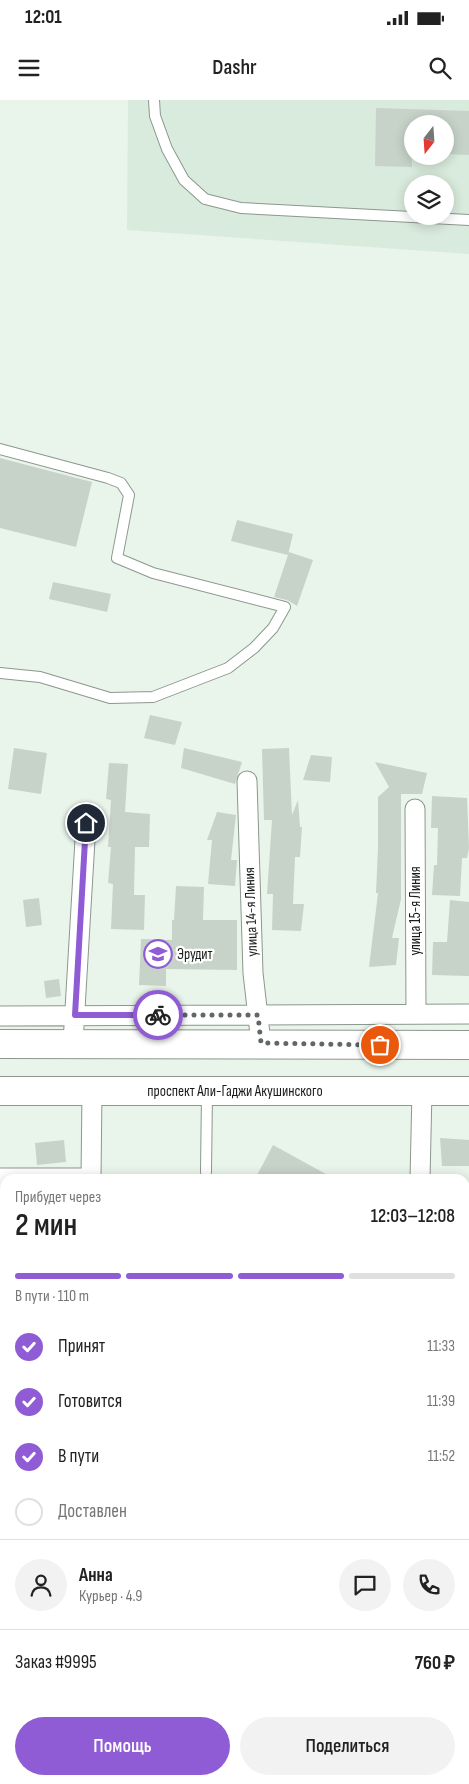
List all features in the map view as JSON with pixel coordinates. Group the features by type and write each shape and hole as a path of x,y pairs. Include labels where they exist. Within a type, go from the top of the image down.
{"main road":[{"path":"0,1044 261,1043 469,1045"},
{"name":"проспект Али-Гаджи Акушинского","path":"0,1091 469,1091"}],"street":[{"name":"улица 14-я Линия","path":"247,781 253,973 261,1043"},
{"name":"улица 15-я Линия","path":"415,808 416,1014"},
{"path":"73,1043 86,823"},
{"path":"0,1016 469,1014"},
{"path":"91,1174 92,1091"},
{"path":"420,1174 422,1092"}],"lane":[{"path":"154,100 155,116 167,149 184,180 205,199 240,208 469,220"},
{"path":"0,449 121,483 130,495 117,558 154,573 285,607 273,628 228,668 153,697 110,698 40,677 0,673"},
{"path":"206,1172 207,1091"}],"shaded area":[{"path":"128,100 469,100 469,254 127,230"}],"building":[{"path":"376,108 469,111 469,155 454,154 454,115 404,115 404,165 412,165 412,167 375,166"},
{"path":"0,458 92,482 76,547 0,528"},
{"path":"237,520 293,534 288,555 231,541"},
{"path":"289,552 313,560 297,606 287,600 274,597"},
{"path":"53,582 111,594 107,612 49,599"},
{"path":"150,715 182,722 175,745 144,738"},
{"path":"14,748 47,753 41,794 8,789"},
{"path":"184,748 242,762 235,784 181,768"},
{"path":"289,748 292,815 298,800 300,827 302,827 300,857 295,857 293,904 304,904 301,931 272,930 273,894 267,894 272,820 264,820 262,749"},
{"path":"311,755 332,757 330,782 303,780"},
{"path":"375,762 427,773 422,794 401,794 401,899 392,938 399,938 396,965 369,967 378,893 376,893 378,797 389,787"},
{"path":"109,763 128,764 125,812 150,814 149,847 135,847 134,895 145,895 144,930 111,929 113,884 108,883 111,847 108,847 111,800 106,799"},
{"path":"432,796 467,798 469,848 467,858 462,858 460,896 432,895 434,865 437,865 438,828 431,828"},
{"path":"217,812 236,815 231,860 237,860 235,886 208,884 212,840 207,840"},
{"path":"176,886 204,887 203,920 237,920 237,970 166,969 166,986 139,985 141,939 172,940"},
{"path":"39,898 42,925 26,927 23,900"},
{"path":"450,900 469,902 469,976 432,975 433,942 447,942"},
{"path":"59,979 61,996 46,998 44,981"},
{"path":"440,1138 469,1140 469,1166 442,1166"},
{"path":"64,1140 66,1162 37,1165 35,1143"},
{"path":"273,1145 326,1174 258,1174"}],"way so far":[{"path":"158,1015 258,1015 261,1043 380,1045"}],"place":[{"name":"Эрудит","path":"158,954"}],"route":[{"path":"86,823 75,1015 158,1015"}]}
